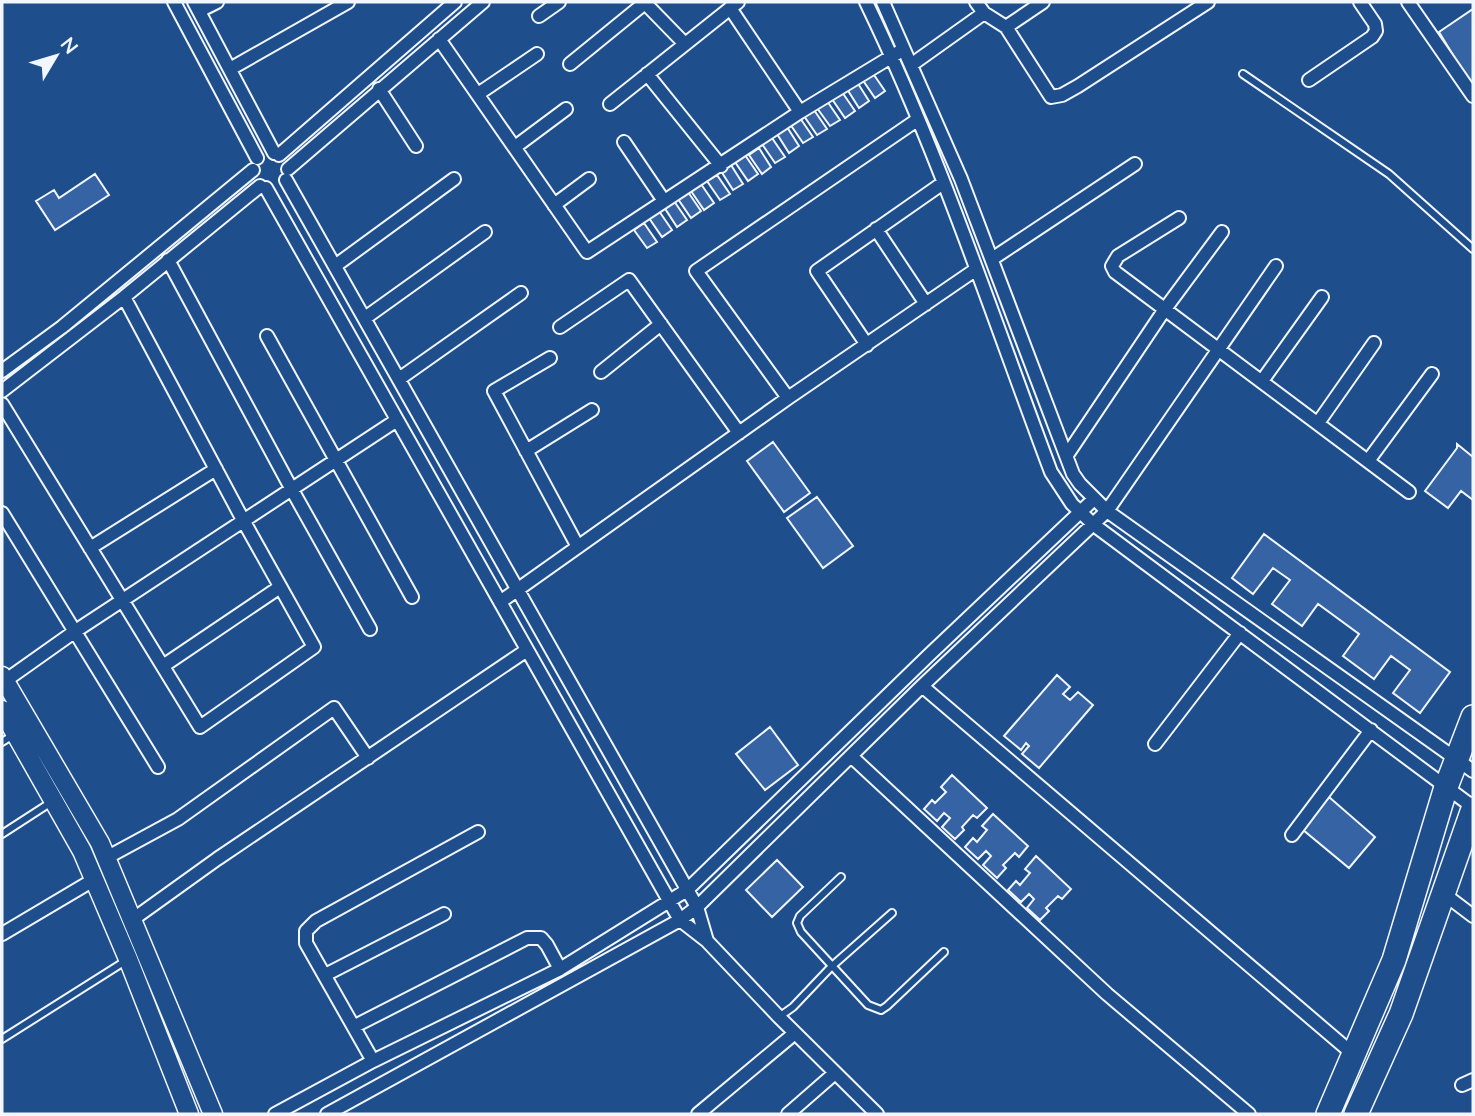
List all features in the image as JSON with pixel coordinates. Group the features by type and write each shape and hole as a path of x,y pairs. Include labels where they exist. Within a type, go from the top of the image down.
{"highway":[{"path":"1328,1114 1394,960 1446,787 1465,765 1473,717"},
{"path":"1356,1114 1401,1014 1473,808"}],"street":[{"path":"174,2 255,164 253,176 263,187 397,420 680,920 707,941 877,1114"},
{"path":"218,2 197,6 276,154 284,159 287,174 335,266 697,907 707,941"},
{"path":"230,68 348,2"},
{"path":"2,371 62,327 255,164 262,155 276,154 455,2"},
{"path":"2,391 263,187 278,187 287,174 379,89 483,2"},
{"path":"540,16 559,2"},
{"path":"569,64 645,2 685,44"},
{"path":"866,2 898,53 911,65 961,179 1073,474 1107,511 1465,765"},
{"path":"883,2 917,120 1058,485 1094,525 1473,808"},
{"path":"976,2 984,13 1006,27 1051,97 1062,95 1077,86 1208,2"},
{"path":"1006,27 1043,2"},
{"path":"1309,80 1377,31 1376,24 1360,2"},
{"path":"1408,2 1473,96"},
{"path":"610,104 734,5 800,112"},
{"path":"911,65 984,13"},
{"path":"439,39 587,251 800,112 898,53"},
{"path":"478,94 537,54"},
{"path":"647,74 721,166"},
{"path":"379,89 416,146"},
{"path":"514,147 566,109"},
{"path":"788,397 696,271 917,120"},
{"path":"624,142 664,201"},
{"path":"992,259 1135,164"},
{"path":"335,266 454,179"},
{"path":"554,205 589,179"},
{"path":"867,345 817,271 943,183"},
{"path":"1180,218 1118,256 1112,266 1120,276 1409,492"},
{"path":"876,229 926,304"},
{"path":"365,318 485,232"},
{"path":"1067,455 1165,309 1222,232"},
{"path":"168,260 370,629"},
{"path":"327,1114 680,920 697,907 922,686 1107,511 1276,266"},
{"path":"500,602 788,397 975,270"},
{"path":"560,327 629,280 739,433"},
{"path":"399,379 521,293"},
{"path":"2,404 200,727 314,647 124,297"},
{"path":"1262,382 1322,298"},
{"path":"601,372 661,324"},
{"path":"267,336 412,597"},
{"path":"1318,424 1374,343"},
{"path":"550,358 494,391 578,547"},
{"path":"1368,461 1432,374"},
{"path":"526,451 592,410"},
{"path":"213,1114 92,826 3,680 397,420"},
{"path":"90,548 216,469"},
{"path":"275,1114 373,1061 560,969 670,903 687,890 1094,499"},
{"path":"2,513 158,767"},
{"path":"163,666 280,587"},
{"path":"1155,744 1240,633"},
{"path":"132,920 217,859 527,650"},
{"path":"922,686 1353,1054"},
{"path":"106,858 178,819 334,708 368,758"},
{"path":"2,710 9,738 54,800 82,850 189,1114"},
{"path":"1292,835 1371,730"},
{"path":"851,757 1107,994 1249,1114"},
{"path":"813,768 824,782"},
{"path":"373,1061 306,943 306,931 316,921 478,832"},
{"path":"2,934 95,879"},
{"path":"1444,894 1473,916"},
{"path":"325,975 444,914"},
{"path":"355,1026 527,938 541,938 560,969"},
{"path":"698,1114 795,1033"},
{"path":"788,1114 835,1073"}],"lane":[{"path":"1243,74 1389,174 1473,249"},
{"path":"2,834 54,800"},
{"path":"841,877 800,916 797,923 801,932 868,1006 881,1010 944,952"},
{"path":"779,1017 793,1007 831,967 892,913"},
{"path":"2,1039 128,959"}],"building":[{"path":"1473,9 1473,88 1439,32"},
{"path":"872,72 885,91 875,98 862,79"},
{"path":"857,82 869,101 859,108 847,89"},
{"path":"842,92 855,111 845,118 832,99"},
{"path":"827,101 840,120 830,126 817,108"},
{"path":"814,110 827,129 817,135 804,116"},
{"path":"800,118 813,137 803,143 790,124"},
{"path":"787,127 799,146 789,153 777,134"},
{"path":"772,138 785,157 775,163 762,144"},
{"path":"759,148 771,167 762,174 749,155"},
{"path":"745,155 758,174 748,181 735,162"},
{"path":"731,165 743,184 733,190 721,171"},
{"path":"95,174 109,195 55,230 36,201 54,190 59,198"},
{"path":"717,175 730,194 720,200 707,181"},
{"path":"701,184 714,203 704,210 691,191"},
{"path":"688,192 701,211 691,218 678,199"},
{"path":"674,201 687,220 677,227 664,207"},
{"path":"659,211 672,230 662,237 649,218"},
{"path":"644,223 657,242 647,248 634,230"},
{"path":"773,442 810,493 784,512 747,461"},
{"path":"1457,444 1473,457 1473,500 1461,491 1448,508 1425,491 1457,448"},
{"path":"817,497 853,546 823,568 787,518"},
{"path":"1264,534 1450,672 1420,713 1393,693 1410,670 1391,656 1374,679 1343,656 1359,634 1318,604 1302,626 1272,604 1290,580 1273,568 1253,594 1232,578"},
{"path":"1057,675 1070,687 1063,694 1070,700 1078,692 1093,705 1039,768 1022,754 1029,746 1026,743 1021,750 1004,736"},
{"path":"770,727 798,765 765,790 736,754"},
{"path":"952,775 987,808 977,818 973,815 955,839 942,827 950,818 944,813 937,821 924,809 932,800 935,803 946,792 941,787"},
{"path":"1329,797 1375,837 1349,868 1302,829"},
{"path":"993,814 1028,846 1019,857 1015,853 1003,865 1006,868 997,878 983,865 991,856 986,851 978,859 965,847 973,838 977,842 987,830 982,826"},
{"path":"1036,856 1071,889 1062,899 1058,896 1046,908 1049,911 1040,920 1027,908 1034,899 1029,894 1021,902 1008,890 1016,881 1020,885 1030,873 1025,869"},
{"path":"777,860 803,887 772,917 746,890"}]}
